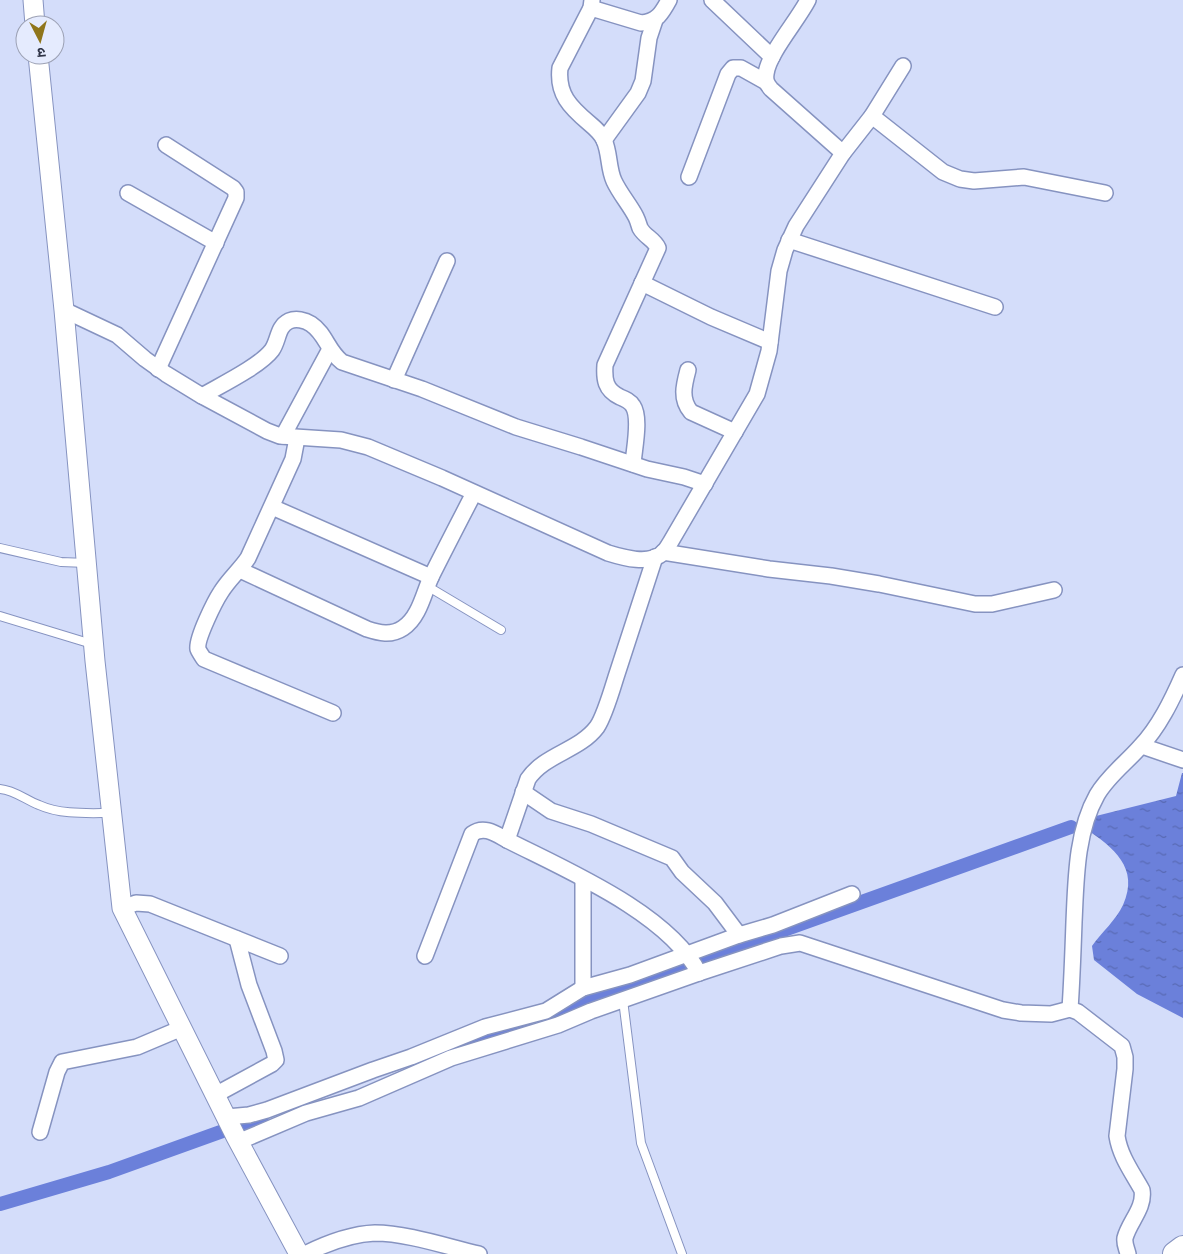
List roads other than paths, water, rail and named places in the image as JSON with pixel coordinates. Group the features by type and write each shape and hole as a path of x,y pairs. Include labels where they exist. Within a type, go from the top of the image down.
{"main road":[{"path":"1175,1254 1183,1248"}],"street":[{"path":"33,0 35,15"},
{"path":"633,464 637,422 633,406 608,388 604,379 606,365 658,248 655,242 640,228 637,218 614,182 609,169 604,140 597,130 572,107 561,91 559,79 560,68 592,4 641,23 655,20 661,15 669,0"},
{"path":"712,0 772,57"},
{"path":"766,82 766,72 772,57 808,0"},
{"path":"604,140 638,93 643,80 649,38 655,20"},
{"path":"39,65 64,310 94,644 122,908 233,1130 299,1254"},
{"path":"508,840 523,792 533,772 542,764 569,750 589,736 598,726 659,555 670,543 757,394 765,369 770,342 779,271 789,240 843,153 872,116 903,66"},
{"path":"689,177 728,74 733,68 741,68 766,82 843,153"},
{"path":"872,116 944,172 960,179 974,181 1024,177 1105,193"},
{"path":"158,368 234,203 236,192 233,188 166,145"},
{"path":"128,193 216,243"},
{"path":"789,240 995,307"},
{"path":"394,380 447,261"},
{"path":"642,282 711,317 770,342"},
{"path":"64,310 117,335 158,368 202,396 267,431 290,437 341,440 368,447 608,554 634,559 659,555 831,576 975,604 992,604 1054,590"},
{"path":"202,396 264,359 273,349 280,329 290,321 301,320 310,323 320,331 334,355 342,362 422,389 516,428 704,484"},
{"path":"330,349 290,437 293,459 272,507 248,558 220,593 199,639 198,649 204,659 333,713"},
{"path":"688,370 683,388 686,406 691,412 735,432"},
{"path":"240,570 366,629 381,634 392,632 404,628 419,607 429,581 474,493"},
{"path":"272,507 429,581"},
{"path":"1070,1009 1076,883 1084,832 1090,809 1104,783 1142,746 1154,730 1172,700 1183,675"},
{"path":"1142,746 1183,760"},
{"path":"523,792 551,811 591,824 672,858 682,872 715,903 739,936"},
{"path":"426,956 472,834 481,829 488,830 508,840 625,902 654,922 693,963"},
{"path":"583,879 583,988"},
{"path":"233,1130 359,1098 451,1058 558,1025 623,1000 739,936 773,925 852,894"},
{"path":"122,908 136,903 150,904 280,956"},
{"path":"215,1094 272,1064 276,1060 249,986 237,938"},
{"path":"233,1130 249,1115 411,1058 485,1027 546,1010 583,988 630,975 800,943 1003,1010 1051,1014 1070,1009 1078,1012 1114,1038 1122,1046 1125,1057 1117,1136 1121,1154 1142,1190 1143,1196 1141,1205 1125,1239 1128,1254"},
{"path":"40,1132 57,1072 62,1062 137,1047 182,1028"},
{"path":"305,1254 330,1242 376,1233 478,1254"}],"lane":[{"path":"0,548 61,562 87,563"},
{"path":"429,581 501,630"},
{"path":"0,616 94,644"},
{"path":"0,789 8,790 52,809 70,812 112,813"},
{"path":"623,1000 641,1143 682,1254"}],"water":[{"path":"1182,773 1183,1018 1137,994 1094,960 1092,946 1113,921 1123,905 1128,880 1126,869 1114,851 1086,829 1092,817 1176,796"}],"waterway":[{"path":"549,1014 1071,827"},
{"path":"431,1056 524,1023"},
{"path":"0,1204 109,1172 262,1117"}]}
